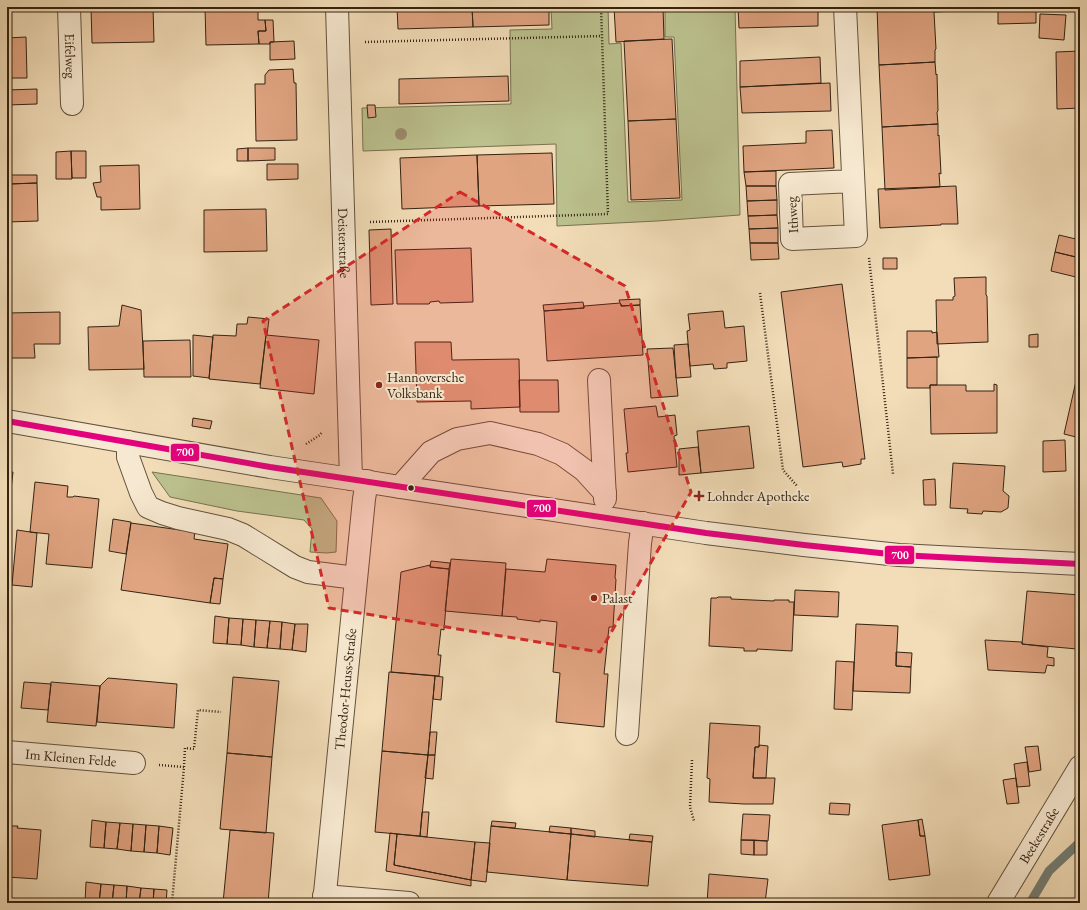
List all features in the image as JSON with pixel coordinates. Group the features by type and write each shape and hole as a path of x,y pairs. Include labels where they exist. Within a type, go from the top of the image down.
{"street":[{"name":"Eifelweg","path":"69,7 72,104"},
{"name":"Deisterstraße","path":"337,7 344,223 359,480"},
{"path":"845,7 856,236"},
{"name":"Ithweg","path":"853,181 790,184 792,239 856,236"},
{"path":"599,380 606,518"},
{"path":"7,421 270,467 736,537 899,555 1080,564"},
{"path":"400,487 431,452 457,440 490,433 538,444 562,454 584,470 605,493"},
{"path":"128,442 128,457 141,493 148,507 178,518 228,529 243,535 295,567 308,572 356,578"},
{"name":"Theodor-Heuss-Straße","path":"359,480 364,499 324,900 408,903"},
{"path":"627,734 640,543 643,523"},
{"name":"Im Kleinen Felde","path":"7,752 134,763"},
{"name":"Beekestraße","path":"998,903 1080,767"}],"path":[{"path":"344,223 608,214 601,7"},
{"path":"338,43 602,36"},
{"path":"856,236 870,258 893,474"},
{"path":"760,293 783,470 797,486"},
{"path":"172,903 185,748 194,749 198,710 220,712"},
{"path":"692,760 690,807 694,821"},
{"path":"134,763 184,767"}],"highlighted area":[{"path":"460,192 625,286 691,492 600,652 329,608 263,321"}],"green space":[{"path":"551,7 608,7 609,44 621,43 628,202 682,200 674,37 665,37 665,7 735,7 740,215 557,226 556,144 363,151 362,108 511,104 510,30 552,29"},
{"path":"152,472 321,498 337,521 336,552 310,552 312,529 304,520 237,511 170,497"}],"building":[{"path":"91,7 153,7 154,42 92,43"},
{"path":"205,7 258,7 258,20 265,20 266,31 258,31 259,44 206,45"},
{"path":"397,7 472,7 473,27 398,29"},
{"path":"472,7 549,7 549,25 473,27"},
{"path":"614,7 663,7 664,39 616,42"},
{"path":"738,7 818,7 818,26 739,28"},
{"path":"877,7 933,7 936,49 935,62 879,65"},
{"path":"933,7 983,7 983,10 934,12"},
{"path":"998,7 1036,7 1036,23 998,24"},
{"path":"1040,14 1066,15 1064,40 1039,38"},
{"path":"265,20 273,20 274,42 270,42 270,44 259,44 258,31 266,31"},
{"path":"26,37 27,78 7,78 7,38"},
{"path":"672,39 676,119 628,121 624,41"},
{"path":"294,41 295,59 270,60 270,42"},
{"path":"1080,51 1080,108 1057,109 1056,52"},
{"path":"820,57 821,83 740,87 740,61"},
{"path":"935,62 936,75 937,74 938,124 882,127 879,65"},
{"path":"293,69 294,83 296,83 297,140 256,141 255,84 265,84 265,75 269,70"},
{"path":"508,76 509,101 399,104 399,79"},
{"path":"830,83 831,111 742,113 740,87"},
{"path":"37,89 37,104 7,105 7,90"},
{"path":"367,105 375,105 376,117 368,118"},
{"path":"676,119 680,198 631,200 628,121"},
{"path":"938,124 941,174 939,173 940,187 885,190 882,127"},
{"path":"832,130 834,168 744,172 743,146 806,143 806,131"},
{"path":"248,148 275,148 275,160 248,161"},
{"path":"248,148 248,161 237,161 237,149"},
{"path":"71,151 86,151 86,178 72,178"},
{"path":"71,151 72,179 56,179 56,152"},
{"path":"552,153 554,204 479,206 477,155"},
{"path":"477,155 479,206 402,209 400,158"},
{"path":"267,164 298,164 298,179 267,180"},
{"path":"139,165 140,209 101,210 101,197 97,197 93,183 101,182 100,166"},
{"path":"776,171 776,186 746,186 744,172"},
{"path":"7,175 9,175 9,184 37,183 38,221 7,222"},
{"path":"9,175 37,175 37,183 9,184"},
{"path":"746,186 776,186 777,200 747,201"},
{"path":"956,186 958,224 880,228 878,189"},
{"path":"777,200 777,215 748,216 747,201"},
{"path":"266,209 267,251 204,252 204,210"},
{"path":"777,215 778,228 749,229 748,216"},
{"path":"778,228 778,243 750,243 749,229"},
{"path":"391,229 393,304 371,305 369,230"},
{"path":"1059,235 1080,240 1080,258 1055,252"},
{"path":"750,243 778,243 779,259 751,260"},
{"path":"471,248 473,302 440,303 439,301 430,302 429,304 397,304 395,250"},
{"path":"1055,252 1080,258 1080,278 1051,271"},
{"path":"883,258 897,258 897,269 883,269"},
{"path":"986,277 988,342 937,344 936,300 953,300 953,297 955,296 954,278"},
{"path":"842,284 865,459 861,459 861,464 843,467 842,462 803,467 781,292"},
{"path":"640,299 640,305 621,306 619,300"},
{"path":"583,302 584,308 544,311 543,305"},
{"path":"620,303 621,306 640,305 643,355 547,361 544,311 584,308 584,306"},
{"path":"122,305 141,310 144,369 89,370 88,327 119,326"},
{"path":"723,311 725,328 744,326 747,361 727,363 727,368 714,369 713,364 690,366 687,331 690,330 688,314"},
{"path":"60,312 60,344 34,344 35,358 7,358 7,313"},
{"path":"248,317 269,319 260,384 209,379 213,335 236,336 237,324 247,324"},
{"path":"907,331 937,332 939,357 907,358"},
{"path":"1038,334 1038,347 1029,347 1029,335"},
{"path":"193,335 213,337 209,378 193,376"},
{"path":"266,335 319,340 314,394 260,388"},
{"path":"190,340 191,377 144,377 143,341"},
{"path":"415,342 451,342 452,360 519,359 520,407 471,409 471,401 417,402"},
{"path":"688,344 691,377 676,378 674,345"},
{"path":"673,348 678,396 651,398 647,349"},
{"path":"937,357 937,385 930,385 930,388 907,388 907,358"},
{"path":"519,380 558,380 559,412 520,412"},
{"path":"1076,381 1078,381 1077,385 1080,385 1080,438 1064,434"},
{"path":"994,384 997,385 997,433 931,434 930,385 966,385 966,391 994,391"},
{"path":"656,406 658,417 675,415 677,435 674,436 677,467 628,472 626,453 628,453 624,409"},
{"path":"193,418 212,421 210,429 192,426"},
{"path":"749,426 754,468 701,473 697,431"},
{"path":"1065,440 1066,471 1043,472 1043,441"},
{"path":"698,447 701,473 679,475 679,449"},
{"path":"953,463 1005,466 1003,491 1009,496 1008,508 1001,512 983,511 982,514 967,513 968,509 950,508"},
{"path":"7,472 13,472 7,522"},
{"path":"935,479 936,505 924,505 923,480"},
{"path":"35,482 68,486 67,497 74,496 99,499 92,568 46,564 49,534 30,532"},
{"path":"113,519 131,522 126,554 109,551"},
{"path":"131,523 195,531 194,539 228,544 223,579 214,578 210,603 121,590"},
{"path":"17,530 37,533 32,587 12,585"},
{"path":"451,559 506,563 502,616 445,611"},
{"path":"547,559 616,565 613,627 609,627 604,674 608,674 604,727 556,722 560,673 553,672 557,622 540,620 540,622 517,619 517,617 502,616 506,569 545,572"},
{"path":"431,561 450,563 449,569 430,567"},
{"path":"430,565 430,567 449,569 444,630 441,629 438,655 441,655 439,676 391,672 401,572"},
{"path":"214,578 223,579 220,604 210,603"},
{"path":"795,590 839,592 838,617 794,615"},
{"path":"1027,591 1080,595 1077,649 1022,644"},
{"path":"718,597 774,601 789,600 789,602 794,602 792,651 757,649 757,651 744,651 744,648 709,646 711,598"},
{"path":"215,616 229,618 227,644 213,643"},
{"path":"229,618 243,619 241,645 227,644"},
{"path":"243,619 256,620 254,647 241,645"},
{"path":"256,620 270,621 267,648 254,647"},
{"path":"270,621 282,622 280,649 267,648"},
{"path":"282,622 295,624 292,650 280,649"},
{"path":"295,624 308,624 306,652 292,650"},
{"path":"856,624 898,626 896,666 911,667 910,693 853,691"},
{"path":"985,640 1022,642 1022,644 1048,647 1047,657 1054,658 1054,666 1047,665 1045,673 988,670"},
{"path":"896,652 912,653 911,667 896,666"},
{"path":"836,661 854,662 852,710 834,709"},
{"path":"389,672 435,676 428,755 382,751"},
{"path":"435,676 443,677 441,700 433,699"},
{"path":"233,677 279,681 272,757 227,753"},
{"path":"108,678 177,684 174,728 97,722 100,686"},
{"path":"24,682 51,684 48,710 21,708"},
{"path":"51,682 100,686 96,726 47,722"},
{"path":"710,723 760,726 759,747 755,747 753,778 775,778 773,804 709,802 710,779 707,778"},
{"path":"430,732 437,732 435,755 428,755"},
{"path":"759,745 768,746 766,778 753,778 755,747 759,747"},
{"path":"1038,746 1041,770 1029,772 1025,747"},
{"path":"382,751 428,755 420,836 375,832"},
{"path":"227,753 272,757 266,833 220,829"},
{"path":"428,755 435,755 433,779 425,778"},
{"path":"1027,762 1030,786 1017,787 1014,764"},
{"path":"1016,778 1019,803 1007,804 1003,780"},
{"path":"830,803 850,804 849,815 829,814"},
{"path":"422,812 429,812 427,837 420,836"},
{"path":"743,814 770,815 768,841 741,840"},
{"path":"922,819 925,836 920,836 918,820"},
{"path":"92,820 106,822 104,848 90,847"},
{"path":"918,820 920,836 925,836 930,875 889,880 882,825"},
{"path":"492,821 516,823 515,828 491,826"},
{"path":"106,822 120,823 117,849 104,848"},
{"path":"120,823 133,824 131,851 117,849"},
{"path":"133,824 146,825 144,852 131,851"},
{"path":"146,825 159,826 157,853 144,852"},
{"path":"7,826 18,826 17,828 41,830 37,879 7,877"},
{"path":"159,826 173,828 170,855 157,853"},
{"path":"491,826 571,834 567,880 487,872"},
{"path":"550,826 571,828 571,834 549,832"},
{"path":"571,828 595,831 595,837 571,834"},
{"path":"230,830 274,833 268,903 223,903"},
{"path":"390,833 397,834 394,865 471,880 471,886 386,871"},
{"path":"397,834 475,842 471,880 394,865"},
{"path":"571,834 652,842 648,886 567,880"},
{"path":"630,834 653,836 652,842 629,840"},
{"path":"741,840 754,840 754,855 741,854"},
{"path":"754,840 767,841 767,855 754,855"},
{"path":"475,842 490,843 486,882 471,880"},
{"path":"709,874 768,879 765,903 707,903"},
{"path":"86,882 101,884 99,903 85,903"},
{"path":"101,884 114,885 112,903 99,903"},
{"path":"114,885 127,886 126,903 112,903"},
{"path":"127,886 141,888 139,903 126,903"},
{"path":"141,888 154,889 153,903 139,903"},
{"path":"154,889 167,890 166,903 153,903"}],"waterway":[{"path":"1030,903 1049,871 1080,842"}],"transit line":[{"name":"700","path":"7,421 270,467 706,533 899,555 1080,564"}],"place":[{"name":"Hannoversche Volksbank","path":"379,385"},
{"name":"Lohnder Apotheke","path":"699,496"},
{"name":"Palast","path":"594,598"}]}
